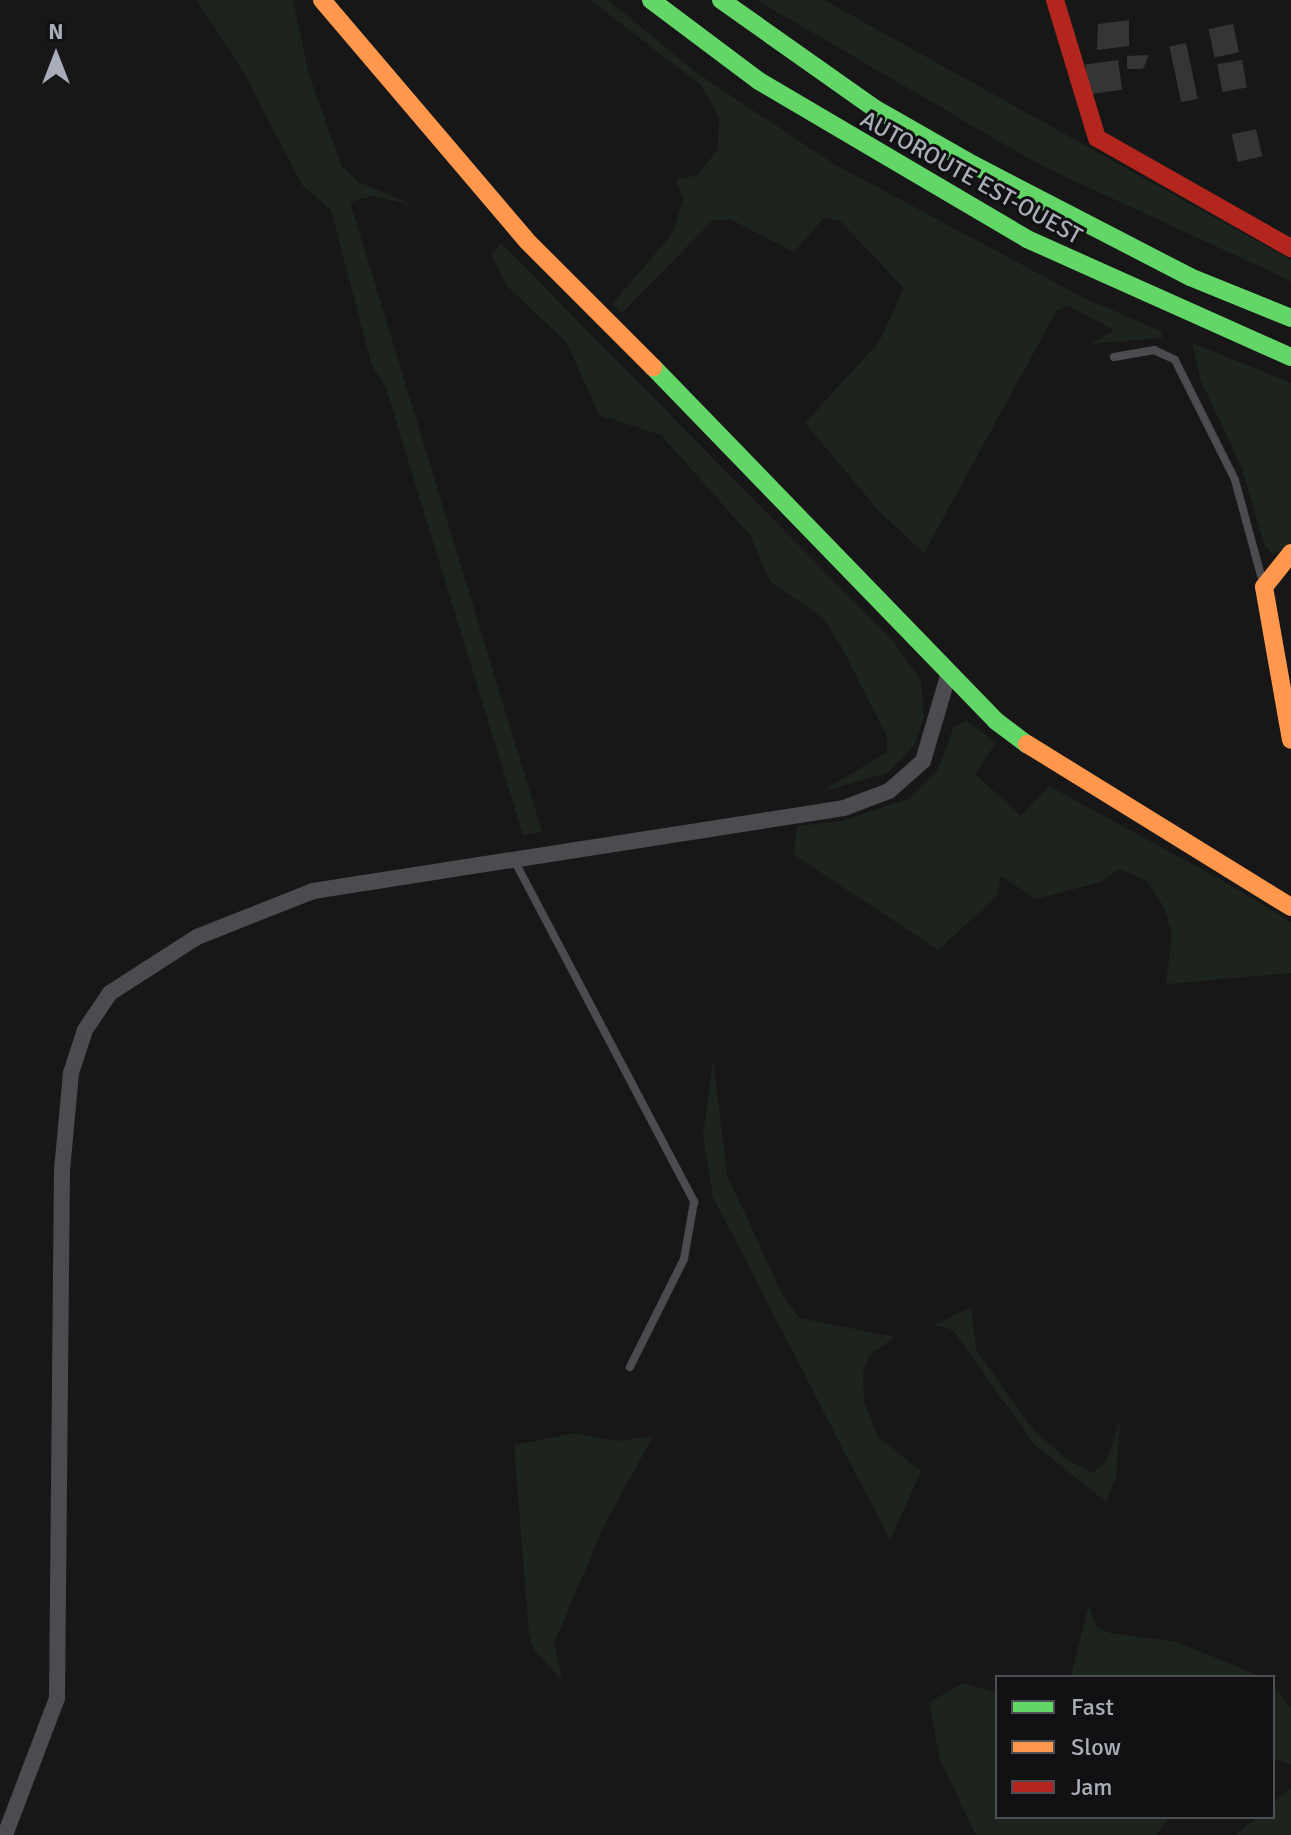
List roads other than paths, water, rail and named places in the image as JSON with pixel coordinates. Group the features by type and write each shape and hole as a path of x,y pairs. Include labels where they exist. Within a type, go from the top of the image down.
{"main road":[{"path":"322,0 526,240 882,598 948,676 1057,767 1291,907"},
{"name":"AUTOROUTE EST-OUEST","path":"651,0 771,89 1027,239 1291,357"},
{"name":"AUTOROUTE EST-OUEST","path":"721,0 874,108 974,165 1190,277 1291,318"},
{"path":"1055,0 1097,138 1291,248"},
{"path":"1291,553 1264,587 1291,740"}],"street":[{"path":"5,1835 57,1698 62,1655 62,1170 71,1073 85,1030 110,993 149,964 255,911 313,891 844,808 889,791 923,761 948,676"}],"lane":[{"path":"1114,357 1154,350 1175,360 1235,480 1264,587"},
{"path":"513,858 694,1202 684,1259 630,1367"}]}
